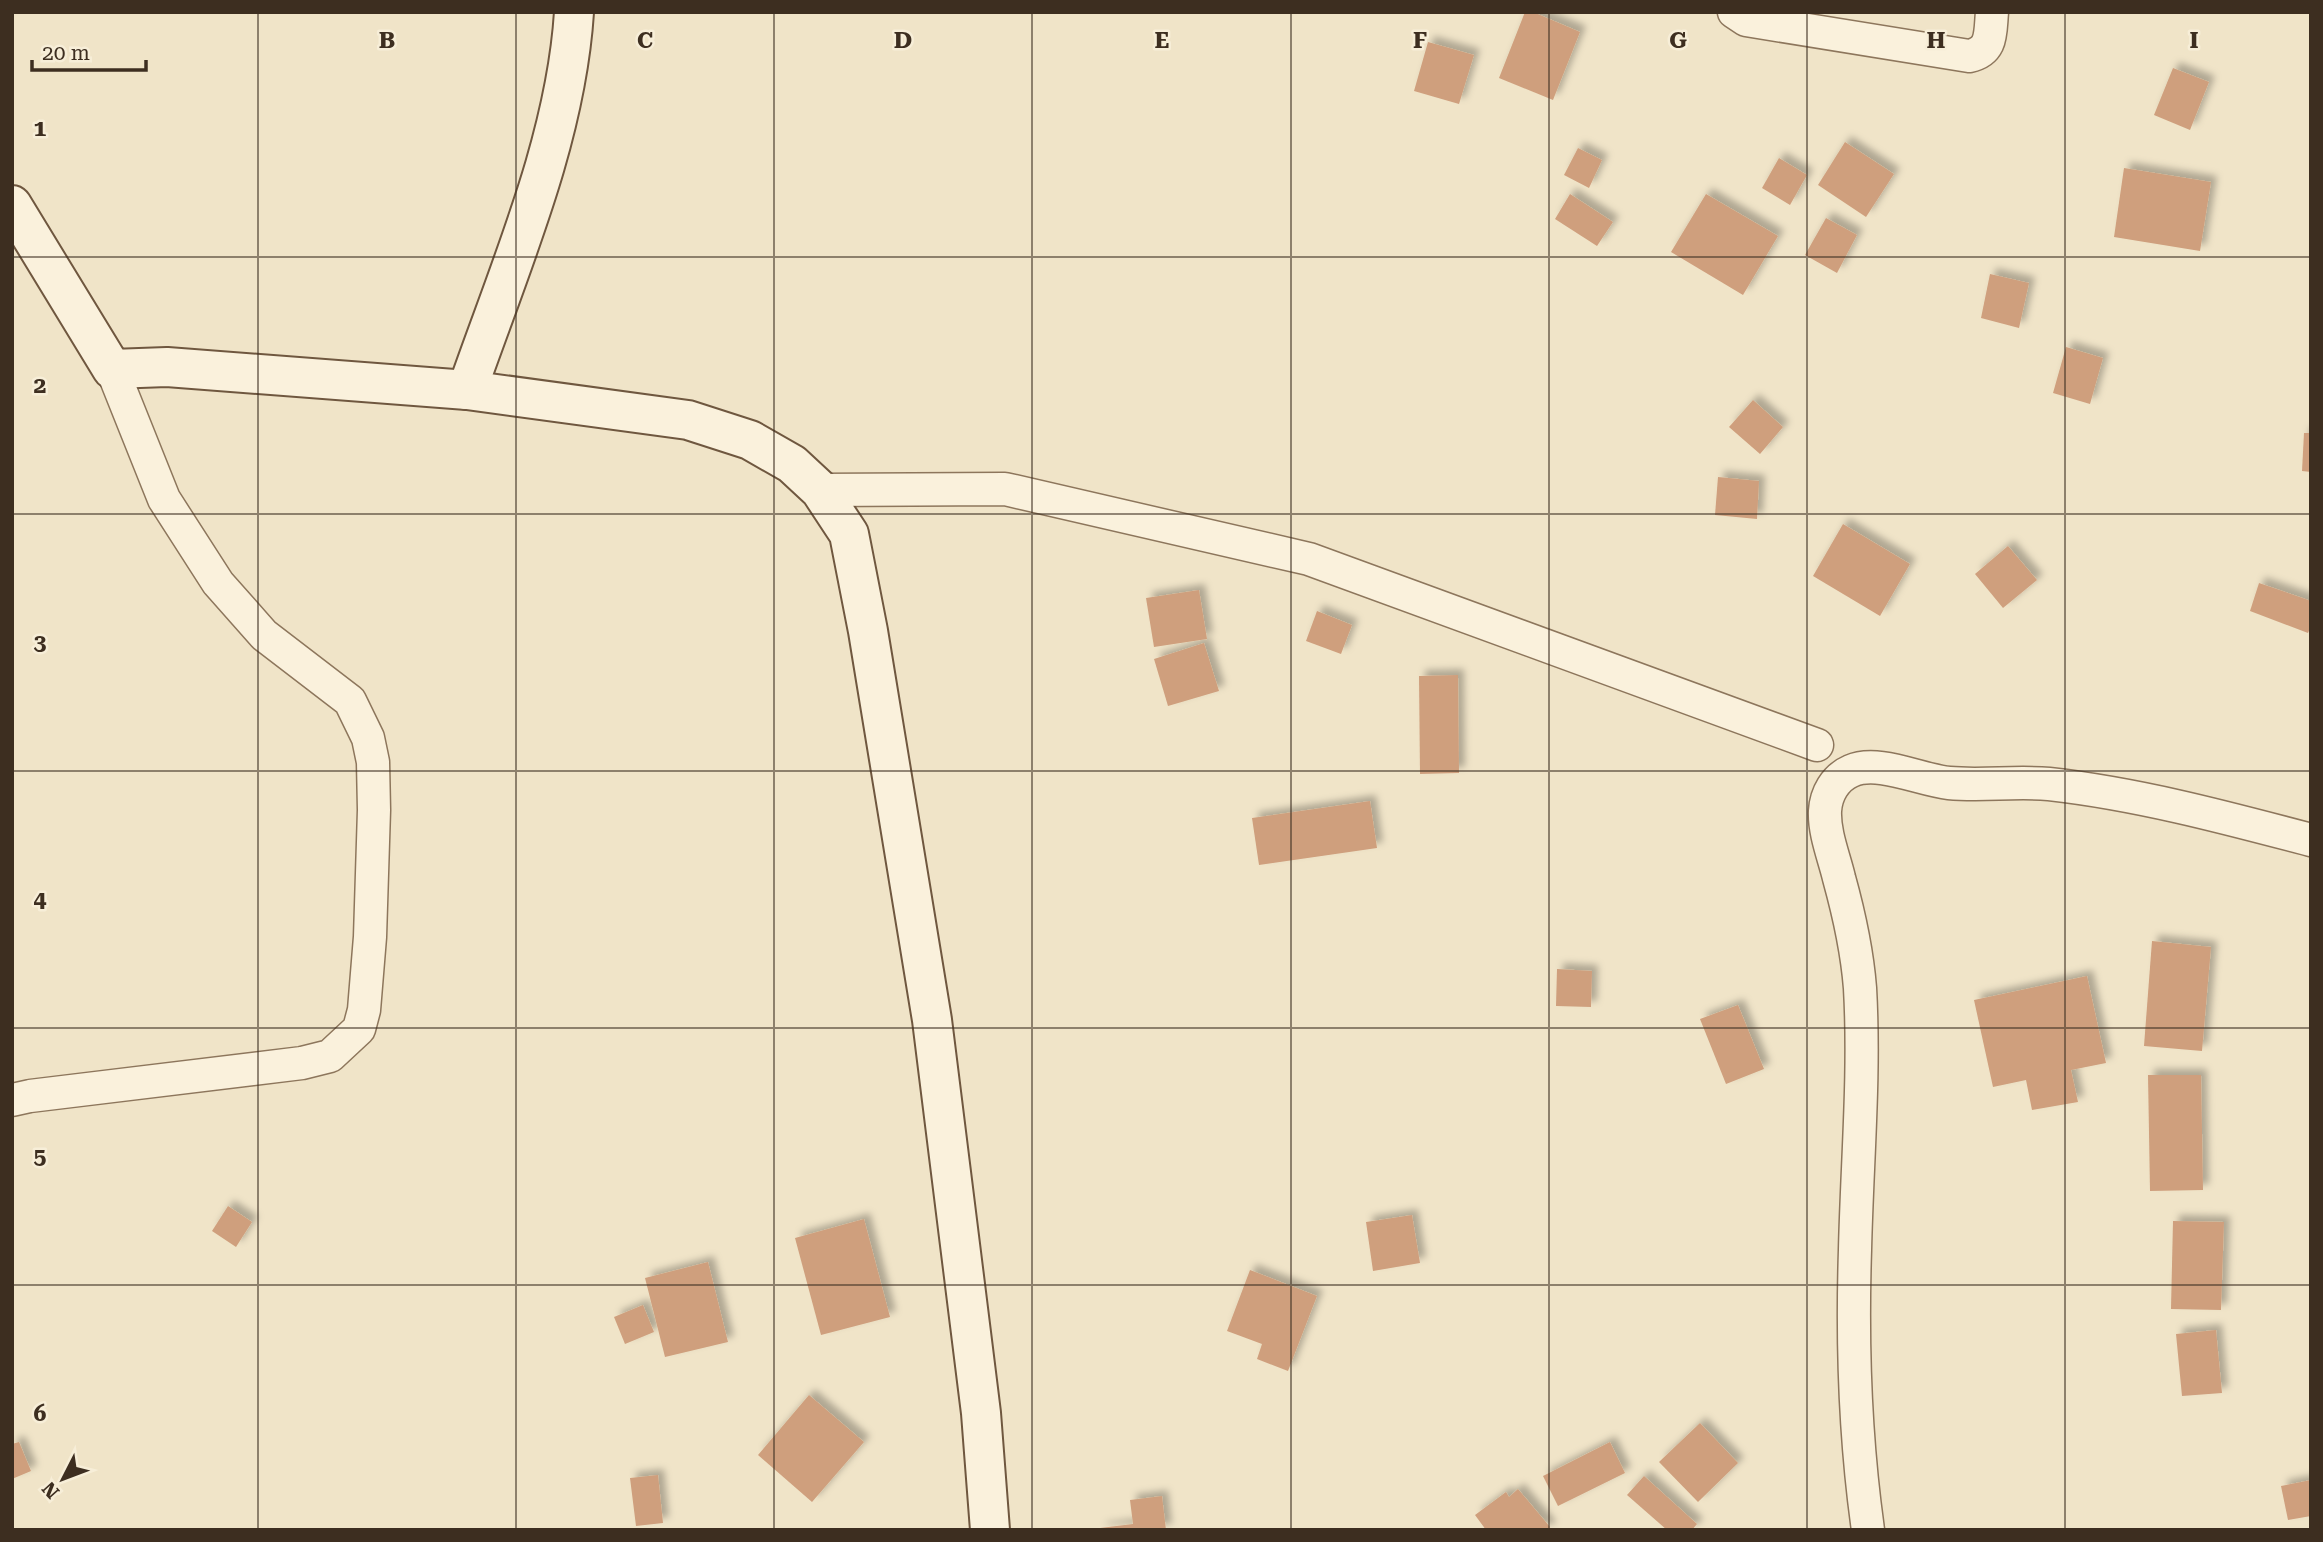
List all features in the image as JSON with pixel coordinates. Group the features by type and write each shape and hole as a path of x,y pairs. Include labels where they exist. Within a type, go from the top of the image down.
{"street":[{"path":"467,390 549,156 572,54 575,12"},
{"path":"1734,12 1746,20 1969,56 1980,54 1986,47 1992,12"},
{"path":"12,205 112,369 164,499 218,583 264,635 350,701 368,738 373,762 374,810 365,1010 359,1029 330,1056 302,1063 12,1100"},
{"path":"112,369 167,367 467,390 688,420 750,440 792,464 820,490 849,534 868,631 932,1020 981,1413 989,1530"},
{"path":"820,490 1004,489 1309,559 1817,745"},
{"path":"1868,1530 1861,1479 1855,1350 1861,1015 1858,956 1828,836 1825,811 1829,793 1837,781 1851,771 1871,767 1948,783 2045,784 2138,797 2311,840"}],"building":[{"path":"1525,12 1533,12 1580,32 1553,100 1499,78"},
{"path":"1428,42 1474,55 1459,104 1414,91"},
{"path":"2173,68 2209,82 2190,130 2154,115"},
{"path":"1845,142 1894,174 1866,217 1818,185"},
{"path":"1578,148 1602,160 1589,188 1564,175"},
{"path":"1779,158 1807,175 1790,205 1762,188"},
{"path":"2124,168 2211,182 2200,251 2114,237"},
{"path":"1570,194 1613,222 1597,246 1555,219"},
{"path":"1706,194 1778,236 1743,295 1671,252"},
{"path":"1826,218 1857,235 1837,273 1805,255"},
{"path":"1990,274 2029,283 2019,328 1981,318"},
{"path":"2066,347 2103,358 2090,404 2053,393"},
{"path":"1753,400 1783,427 1760,454 1729,427"},
{"path":"2304,433 2311,433 2311,472 2302,471"},
{"path":"1718,477 1759,481 1757,519 1715,515"},
{"path":"1843,524 1910,564 1880,616 1813,576"},
{"path":"2008,546 2037,580 2003,608 1975,574"},
{"path":"2259,583 2311,601 2311,626 2308,633 2250,611"},
{"path":"1199,590 1207,639 1154,647 1146,598"},
{"path":"1317,611 1352,625 1341,654 1306,641"},
{"path":"1204,643 1219,691 1168,706 1154,659"},
{"path":"1458,675 1459,773 1420,774 1419,676"},
{"path":"1370,801 1377,848 1259,865 1252,818"},
{"path":"2152,941 2211,947 2202,1051 2144,1046"},
{"path":"1557,969 1592,971 1591,1007 1556,1006"},
{"path":"2087,976 2106,1063 2071,1070 2078,1102 2032,1110 2026,1080 1993,1087 1974,1000"},
{"path":"1738,1005 1764,1069 1726,1084 1700,1019"},
{"path":"2148,1075 2201,1075 2203,1190 2150,1191"},
{"path":"228,1206 252,1222 236,1247 212,1231"},
{"path":"1412,1215 1420,1263 1373,1271 1366,1222"},
{"path":"864,1219 890,1317 821,1335 795,1238"},
{"path":"2173,1221 2224,1222 2221,1310 2171,1309"},
{"path":"708,1262 728,1342 665,1357 645,1278"},
{"path":"1250,1270 1317,1296 1288,1371 1257,1359 1262,1344 1227,1331"},
{"path":"643,1305 654,1332 625,1344 614,1317"},
{"path":"2216,1330 2222,1393 2182,1396 2176,1334"},
{"path":"809,1395 864,1442 812,1502 758,1455"},
{"path":"1700,1423 1738,1463 1698,1502 1659,1462"},
{"path":"19,1442 31,1471 12,1479 12,1444"},
{"path":"1610,1442 1625,1473 1558,1506 1543,1476"},
{"path":"658,1475 663,1523 636,1526 630,1478"},
{"path":"1644,1476 1697,1524 1692,1530 1667,1530 1627,1495"},
{"path":"2311,1480 2311,1516 2288,1520 2281,1486"},
{"path":"1518,1489 1550,1527 1548,1530 1486,1530 1475,1515 1506,1492 1509,1497"},
{"path":"1162,1496 1166,1530 1100,1530 1133,1524 1130,1500"}]}
